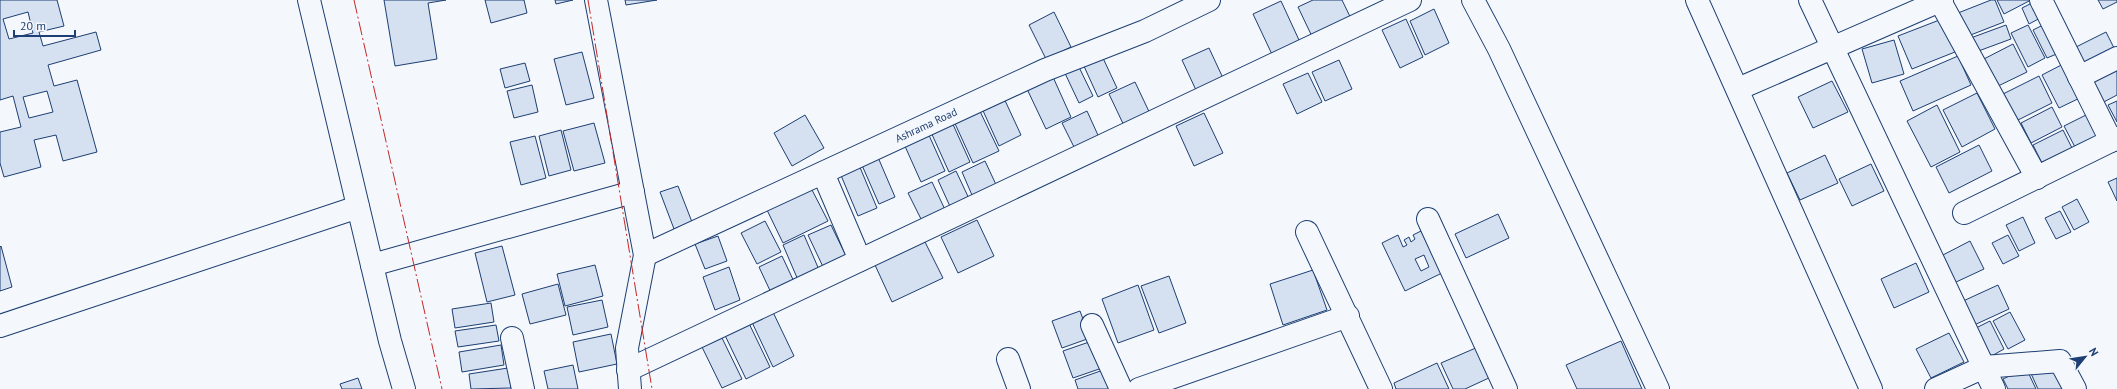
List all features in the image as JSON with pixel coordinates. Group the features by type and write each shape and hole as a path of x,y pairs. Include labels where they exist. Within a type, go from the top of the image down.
{"street":[{"path":"309,0 390,341 404,389"},
{"path":"596,0 645,255 628,348 629,380 860,260 1410,0"},
{"name":"Ashrama Road","path":"645,255 1045,70 1145,31 1208,0"},
{"path":"1473,0 1499,49 1658,389"},
{"path":"1697,0 1871,389"},
{"path":"1810,0 1994,389"},
{"path":"1964,213 2114,140 2079,76 2041,0"},
{"path":"1738,89 1941,1 2037,178"},
{"path":"2079,76 2117,58"},
{"path":"823,173 860,260"},
{"path":"372,265 633,192"},
{"path":"0,326 358,207"},
{"path":"1428,219 1506,389"},
{"path":"1306,232 1348,316 1381,389"},
{"path":"1139,389 1348,316"},
{"path":"1092,325 1121,389"},
{"path":"512,338 523,389"},
{"path":"1008,359 1019,389"},
{"path":"1936,389 1984,368 2060,361 2075,389"}],"building":[{"path":"0,0 57,0 64,26 39,32 43,46 96,32 101,50 48,65 54,86 77,80 97,152 63,161 56,135 34,140 41,167 4,177 0,163 0,132 21,127 13,96 0,100","holes":["28,12 33,33 9,39 3,19","47,91 53,112 29,118 23,97"]},
{"path":"384,0 446,0 428,3 437,59 395,66"},
{"path":"485,0 524,0 527,13 491,23"},
{"path":"555,0 573,0 556,4"},
{"path":"625,0 657,0 626,5"},
{"path":"1313,0 1342,0 1356,29 1317,47 1298,7"},
{"path":"1991,0 1995,0 2004,22 1968,36 1958,13"},
{"path":"1997,0 2031,0 2004,14"},
{"path":"2098,0 2117,0 2117,2 2103,9"},
{"path":"1281,1 1305,53 1277,65 1253,14"},
{"path":"2036,1 2044,16 2029,24 2022,8"},
{"path":"1434,9 1449,43 1425,55 1410,21"},
{"path":"1054,12 1071,47 1046,59 1029,25"},
{"path":"1406,19 1423,57 1400,68 1382,30"},
{"path":"1942,19 1955,52 1912,69 1898,36"},
{"path":"2045,24 2059,53 2047,58 2033,30"},
{"path":"2006,25 2011,39 1973,53 1968,39"},
{"path":"2028,25 2045,58 2028,67 2011,33"},
{"path":"2106,32 2116,52 2080,70 2070,50"},
{"path":"1894,40 1904,74 1872,83 1862,49"},
{"path":"2013,44 2027,72 1994,88 1980,61"},
{"path":"1209,48 1229,91 1202,103 1182,60"},
{"path":"582,52 594,98 566,105 554,59"},
{"path":"1102,56 1117,88 1098,97 1083,64"},
{"path":"1958,56 1971,85 1913,111 1900,81"},
{"path":"1339,60 1352,89 1325,101 1312,72"},
{"path":"2069,61 2086,95 2059,108 2042,75"},
{"path":"525,63 530,81 505,88 500,69"},
{"path":"1077,63 1093,96 1079,103 1063,69"},
{"path":"2117,64 2117,95 2098,105 2086,80"},
{"path":"1308,73 1322,102 1297,114 1283,84"},
{"path":"2039,76 2052,103 2012,123 1999,96"},
{"path":"1053,77 1071,117 1046,129 1027,89"},
{"path":"1832,81 1848,112 1813,128 1798,97"},
{"path":"1135,82 1153,120 1127,132 1109,94"},
{"path":"532,85 538,112 514,118 507,91"},
{"path":"1977,93 1995,129 1962,147 1943,110"},
{"path":"1002,94 1021,135 999,146 980,104"},
{"path":"2117,101 2117,122 2108,105"},
{"path":"977,105 999,151 973,163 952,117"},
{"path":"1937,105 1960,152 1931,167 1907,121"},
{"path":"2052,107 2062,127 2031,143 2021,123"},
{"path":"1087,111 1102,144 1078,155 1062,123"},
{"path":"2094,111 2106,134 2076,149 2064,126"},
{"path":"1204,113 1223,153 1194,166 1176,126"},
{"path":"805,115 824,148 792,166 774,133"},
{"path":"951,120 970,162 949,172 930,130"},
{"path":"594,123 605,163 574,171 563,131"},
{"path":"561,130 571,170 549,176 539,136"},
{"path":"2063,130 2074,152 2044,167 2033,145"},
{"path":"928,133 945,171 921,182 904,144"},
{"path":"535,136 546,178 521,185 510,142"},
{"path":"1979,145 1992,171 1949,193 1936,167"},
{"path":"877,155 895,197 879,204 861,163"},
{"path":"1825,155 1838,183 1800,200 1787,173"},
{"path":"985,161 999,191 975,202 962,172"},
{"path":"1871,164 1884,191 1852,206 1839,179"},
{"path":"859,165 877,208 858,216 840,173"},
{"path":"956,171 972,205 953,213 938,180"},
{"path":"2117,178 2117,201 2108,182"},
{"path":"932,182 948,216 925,227 908,193"},
{"path":"678,186 692,222 674,229 660,192"},
{"path":"811,188 828,221 783,243 767,210"},
{"path":"2077,199 2089,222 2074,230 2062,207"},
{"path":"2060,211 2071,232 2056,239 2045,218"},
{"path":"1498,214 1509,238 1466,258 1455,234"},
{"path":"2023,217 2035,243 2019,251 2006,225"},
{"path":"977,220 994,256 958,273 941,237"},
{"path":"765,221 781,252 757,264 741,233"},
{"path":"831,225 848,260 825,271 808,235"},
{"path":"1421,231 1442,273 1405,291 1382,243 1398,235 1403,247 1407,245 1404,240 1409,237 1411,242 1415,239 1413,235","holes":["1424,255 1429,267 1421,271 1415,259"]},
{"path":"804,235 820,272 798,280 783,245"},
{"path":"2008,235 2019,256 2003,264 1992,243"},
{"path":"718,236 727,261 705,269 695,244"},
{"path":"1970,241 1984,269 1954,283 1941,256"},
{"path":"925,242 943,278 892,302 875,265"},
{"path":"1,246 12,287 0,291 0,247"},
{"path":"502,246 515,295 487,302 475,253"},
{"path":"782,256 796,286 773,297 759,267"},
{"path":"1916,263 1929,292 1894,308 1881,279"},
{"path":"595,265 603,296 565,306 557,274"},
{"path":"729,267 740,300 715,310 703,277"},
{"path":"1313,270 1327,310 1283,325 1270,284"},
{"path":"1169,276 1186,323 1159,333 1141,286"},
{"path":"558,284 566,315 530,324 522,294"},
{"path":"1138,285 1154,330 1118,343 1102,299"},
{"path":"1998,285 2009,309 1972,326 1961,302"},
{"path":"602,300 608,327 573,335 567,307"},
{"path":"491,303 494,322 455,328 452,309"},
{"path":"771,308 794,356 773,367 750,318"},
{"path":"1080,311 1090,338 1062,348 1052,321"},
{"path":"2010,312 2025,340 2008,349 1993,321"},
{"path":"744,313 770,367 746,379 720,325"},
{"path":"1990,321 2004,349 1988,358 1974,329"},
{"path":"496,325 499,341 458,347 455,331"},
{"path":"1949,333 1964,362 1931,378 1916,349"},
{"path":"611,334 617,364 579,372 573,342"},
{"path":"722,338 742,379 722,388 702,347"},
{"path":"1092,341 1102,368 1073,378 1063,351"},
{"path":"1621,341 1642,389 1577,389 1566,365"},
{"path":"501,345 504,365 462,372 459,352"},
{"path":"1478,347 1491,377 1465,389 1453,389 1441,363"},
{"path":"2052,355 2066,389 2038,389 2028,367"},
{"path":"1437,363 1449,389 1396,389 1394,383"},
{"path":"573,365 578,389 548,389 544,371"},
{"path":"508,368 511,388 471,389 469,374"},
{"path":"2026,368 2036,389 2008,389 2003,379"},
{"path":"1106,369 1113,389 1078,389 1075,380"},
{"path":"358,378 362,389 342,389 340,384"}],"power":[{"path":"354,0 442,389"},
{"path":"588,0 652,389"}]}
